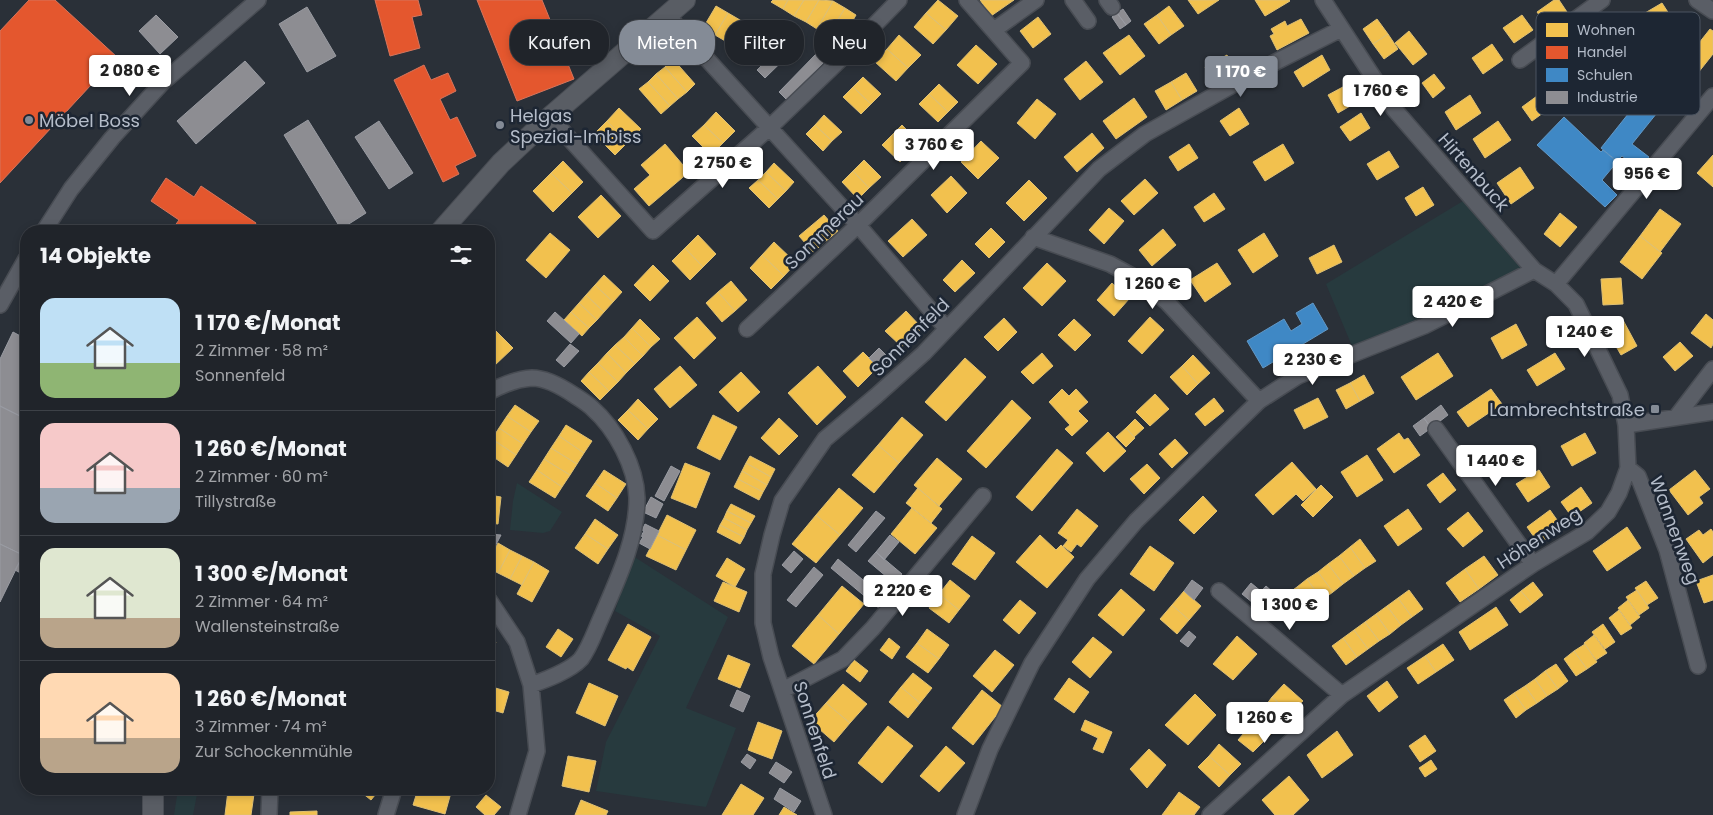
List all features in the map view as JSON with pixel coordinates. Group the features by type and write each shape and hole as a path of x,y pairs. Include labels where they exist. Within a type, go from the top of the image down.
{"street":[{"path":"48,225 70,189 112,138 157,89 258,0"},
{"path":"446,225 501,163 666,14 685,0"},
{"path":"550,117 653,231 769,128 898,0"},
{"name":"Sommerau","path":"748,329 858,225 1022,63 967,0"},
{"path":"994,30 1036,0"},
{"path":"1073,0 1088,21"},
{"name":"Hirtenbuck","path":"1323,0 1394,109 1534,270 1556,284 1576,304 1620,395 1626,425"},
{"path":"1586,12 1602,0"},
{"path":"1697,0 1713,11"},
{"path":"666,14 858,225 946,328"},
{"name":"Sonnenfeld","path":"824,815 771,657 763,623 763,574 782,501 825,439 924,353 1099,169 1145,134 1249,76 1342,29"},
{"path":"1520,60 1536,48"},
{"path":"1700,112 1713,96"},
{"path":"1556,284 1697,115"},
{"path":"1033,237 1110,264 1143,282 1167,302 1259,401"},
{"path":"965,815 990,749 1032,663 1087,579 1136,521 1259,401 1298,376 1424,326 1534,270"},
{"path":"0,305 20,272"},
{"path":"1677,416 1713,369"},
{"path":"495,389 508,382 532,378 550,382 565,389 592,408 622,445 632,469 637,498 634,525 623,566 591,641 580,659 556,676 531,685"},
{"path":"1626,425 1713,412"},
{"name":"Höhenweg","path":"1210,815 1342,695 1533,564 1587,532 1608,512 1619,493 1628,468 1626,425"},
{"path":"1436,429 1533,564"},
{"name":"Wannenweg","path":"1628,468 1638,476 1667,550 1698,666"},
{"path":"783,690 843,659 873,628 983,496"},
{"path":"1219,591 1342,695"},
{"path":"495,609 517,642 531,685 537,752 518,815"},
{"path":"153,795 154,815"},
{"path":"269,815 270,795"},
{"path":"386,815 392,795"}],"green space":[{"path":"1463,201 1524,268 1418,322 1352,346 1326,284"},
{"path":"517,483 562,512 550,531 543,533 510,530"},
{"path":"633,556 728,617 686,708 736,728 706,807 596,791 606,742 660,636 615,611"},
{"path":"177,795 197,795 193,815 174,815"}],"building: Wohnen":[{"path":"773,0 788,0 783,9 771,2"},
{"path":"788,0 804,0 794,16 783,9"},
{"path":"804,0 819,0 806,22 794,16"},
{"path":"819,0 833,1 822,20 814,20 814,27 806,22"},
{"path":"938,0 958,16 946,30 926,13"},
{"path":"980,0 1014,0 991,16"},
{"path":"1188,0 1219,0 1198,14"},
{"path":"1255,0 1289,0 1290,1 1265,16"},
{"path":"1554,0 1559,0 1567,12 1537,12"},
{"path":"833,1 845,8 838,20 822,20"},
{"path":"1662,3 1668,12 1647,12"},
{"path":"716,6 728,13 715,35 715,20 708,20"},
{"path":"1169,6 1184,26 1171,35 1157,15"},
{"path":"845,8 856,15 853,20 838,20"},
{"path":"728,13 740,20 725,20 725,41 715,35"},
{"path":"926,13 946,30 933,44 914,27"},
{"path":"1157,15 1171,35 1159,44 1144,24"},
{"path":"1522,15 1533,30 1514,43 1503,28"},
{"path":"1038,17 1051,34 1033,48 1020,31"},
{"path":"1301,19 1309,33 1277,50 1270,36 1274,34 1271,29 1285,21 1287,26"},
{"path":"1377,19 1388,34 1373,44 1363,29"},
{"path":"1710,29 1713,31 1713,54 1700,70 1700,42"},
{"path":"1409,31 1427,54 1413,65 1395,43"},
{"path":"1388,34 1398,49 1384,59 1373,44"},
{"path":"899,35 921,55 908,68 887,49"},
{"path":"1129,35 1145,56 1120,75 1103,53"},
{"path":"1492,44 1503,60 1483,74 1472,58"},
{"path":"976,45 997,64 978,84 957,65"},
{"path":"887,49 908,68 896,81 878,65 885,65 885,51"},
{"path":"1227,55 1235,72 1214,83 1205,67"},
{"path":"1322,55 1330,70 1303,87 1294,72"},
{"path":"1086,61 1103,82 1080,100 1064,79"},
{"path":"667,65 678,65 695,84 687,92 665,67"},
{"path":"665,67 687,92 678,99 656,74"},
{"path":"1186,73 1197,91 1182,100 1171,82"},
{"path":"656,74 678,99 670,106 648,82"},
{"path":"1434,74 1445,88 1433,98 1422,83"},
{"path":"863,77 881,94 871,104 853,87"},
{"path":"1354,81 1364,98 1338,113 1328,95"},
{"path":"648,82 670,106 661,114 639,89"},
{"path":"1171,82 1182,100 1166,110 1155,91"},
{"path":"939,84 958,102 948,112 929,94"},
{"path":"853,87 871,104 861,114 843,97"},
{"path":"929,94 948,112 938,122 919,104"},
{"path":"1470,95 1481,113 1456,130 1445,112"},
{"path":"1536,97 1536,115 1540,115 1532,121 1522,107"},
{"path":"1134,98 1147,117 1116,139 1103,121"},
{"path":"1037,99 1056,114 1035,139 1017,123"},
{"path":"619,108 641,129 628,142 607,121"},
{"path":"1239,108 1249,124 1230,136 1220,121"},
{"path":"716,112 735,131 723,143 704,125"},
{"path":"1361,113 1370,128 1350,141 1340,127"},
{"path":"824,115 842,132 832,141 815,125"},
{"path":"607,121 628,142 615,155 594,134"},
{"path":"1498,121 1511,140 1485,158 1473,139"},
{"path":"704,125 723,143 711,155 692,136"},
{"path":"815,125 832,141 823,151 806,134"},
{"path":"902,125 919,142 910,152 892,135"},
{"path":"1092,133 1104,148 1077,172 1064,157"},
{"path":"892,135 910,152 900,162 882,145"},
{"path":"981,141 999,158 978,179 961,162"},
{"path":"665,144 689,172 649,206 634,189 650,175 641,165"},
{"path":"1189,144 1198,158 1178,171 1169,157"},
{"path":"1283,144 1294,163 1265,181 1253,162"},
{"path":"1389,151 1399,167 1377,180 1367,164"},
{"path":"1713,155 1713,187 1697,173"},
{"path":"864,160 881,177 869,188 853,171"},
{"path":"563,161 583,182 572,193 551,173"},
{"path":"774,163 794,182 786,191 766,172"},
{"path":"1520,167 1534,188 1511,204 1497,183"},
{"path":"853,171 869,188 858,199 842,182"},
{"path":"766,172 786,191 778,199 758,180"},
{"path":"551,173 572,193 553,212 533,191"},
{"path":"951,176 967,193 947,213 931,195"},
{"path":"1145,179 1158,193 1134,215 1121,201"},
{"path":"758,180 778,199 769,208 749,188"},
{"path":"1029,180 1047,198 1024,221 1006,203"},
{"path":"1423,187 1434,205 1416,216 1405,198"},
{"path":"1214,193 1225,209 1204,222 1194,207"},
{"path":"601,195 621,216 598,238 578,217"},
{"path":"1109,208 1124,221 1104,244 1089,230"},
{"path":"1660,209 1681,224 1660,252 1640,236"},
{"path":"1560,213 1577,227 1560,247 1544,234"},
{"path":"824,215 838,231 813,252 799,236"},
{"path":"912,219 927,235 903,257 888,241"},
{"path":"991,228 1005,242 989,258 975,244"},
{"path":"1163,229 1176,245 1152,266 1139,250"},
{"path":"550,233 570,250 546,278 526,260"},
{"path":"1264,233 1278,256 1253,273 1238,250"},
{"path":"698,235 716,254 703,267 685,248"},
{"path":"1640,236 1662,253 1642,279 1620,262"},
{"path":"774,242 796,263 784,276 762,255"},
{"path":"1334,245 1342,262 1317,274 1309,258"},
{"path":"685,248 703,267 690,280 672,261"},
{"path":"762,255 784,276 771,289 750,268"},
{"path":"962,260 975,273 955,292 943,280"},
{"path":"1047,263 1066,281 1042,306 1023,288"},
{"path":"1217,263 1231,284 1205,302 1190,280"},
{"path":"653,265 669,281 650,301 634,285"},
{"path":"604,275 622,292 613,302 595,285"},
{"path":"1621,278 1623,304 1603,305 1601,279"},
{"path":"731,281 747,300 735,311 718,292"},
{"path":"1112,283 1129,299 1114,316 1097,300"},
{"path":"595,285 613,302 604,312 586,295"},
{"path":"718,292 735,311 722,322 706,303"},
{"path":"586,295 604,312 597,320 579,303"},
{"path":"579,303 597,320 589,328 571,312"},
{"path":"906,311 922,328 902,347 885,331"},
{"path":"571,312 589,328 582,336 564,320"},
{"path":"1706,314 1713,320 1713,344 1711,348 1691,333"},
{"path":"697,317 716,338 694,359 674,338"},
{"path":"1150,317 1164,330 1142,354 1128,341"},
{"path":"1004,318 1017,332 998,351 984,337"},
{"path":"640,319 660,339 651,347 632,328"},
{"path":"1074,319 1091,335 1075,351 1058,335"},
{"path":"1623,320 1637,346 1621,355 1606,329"},
{"path":"1516,324 1527,345 1502,359 1491,338"},
{"path":"632,328 651,347 643,356 624,337"},
{"path":"495,332 513,348 495,365"},
{"path":"624,337 643,356 635,364 615,345"},
{"path":"1680,342 1693,356 1675,371 1663,357"},
{"path":"615,345 635,364 626,373 607,353"},
{"path":"863,352 878,367 858,387 843,371"},
{"path":"607,353 626,373 618,382 598,363"},
{"path":"1042,353 1053,366 1033,384 1021,372"},
{"path":"1438,353 1453,376 1416,400 1401,377"},
{"path":"1555,353 1565,369 1537,386 1527,370"},
{"path":"1193,355 1210,373 1198,384 1182,366"},
{"path":"965,358 986,377 946,421 925,402"},
{"path":"598,363 618,382 609,391 589,372"},
{"path":"680,366 697,385 670,408 654,389"},
{"path":"818,366 846,397 817,425 788,393"},
{"path":"1182,366 1198,384 1187,395 1170,377"},
{"path":"589,372 609,391 600,400 581,381"},
{"path":"741,372 760,392 738,412 719,392"},
{"path":"1364,375 1374,393 1360,401 1350,383"},
{"path":"1350,383 1360,401 1346,409 1336,390"},
{"path":"1062,389 1069,396 1076,389 1088,402 1078,411 1088,421 1072,436 1065,429 1070,425 1049,402"},
{"path":"1491,389 1502,404 1468,427 1457,412"},
{"path":"1155,394 1169,409 1150,426 1136,412"},
{"path":"1214,398 1224,411 1205,426 1195,414"},
{"path":"1318,398 1328,417 1304,429 1294,410"},
{"path":"638,399 658,419 648,429 628,410"},
{"path":"1012,400 1031,418 986,468 967,451"},
{"path":"515,405 539,421 531,432 507,416"},
{"path":"628,410 648,429 638,440 618,420"},
{"path":"713,415 737,427 720,460 697,448"},
{"path":"507,416 531,432 523,444 499,428"},
{"path":"902,417 923,435 899,463 878,445"},
{"path":"779,418 798,436 779,455 761,438"},
{"path":"1135,419 1144,428 1134,437 1126,428"},
{"path":"566,425 592,441 584,453 559,436"},
{"path":"499,428 523,444 516,455 495,441 495,434"},
{"path":"1126,428 1135,438 1126,447 1116,437"},
{"path":"1108,432 1126,451 1104,472 1086,453"},
{"path":"1399,433 1404,440 1408,438 1420,455 1394,473 1377,449"},
{"path":"1585,433 1596,453 1572,466 1561,446"},
{"path":"559,436 584,453 577,464 551,448"},
{"path":"1175,439 1188,453 1172,468 1159,454"},
{"path":"495,441 516,455 508,467 495,458"},
{"path":"878,445 899,463 874,493 852,475"},
{"path":"551,448 577,464 570,475 544,459"},
{"path":"1057,449 1073,463 1032,511 1016,497"},
{"path":"1367,455 1383,480 1357,497 1341,472"},
{"path":"750,456 775,469 771,477 746,463"},
{"path":"937,458 962,479 939,506 914,485"},
{"path":"544,459 570,475 562,487 537,470"},
{"path":"1292,462 1316,489 1303,501 1296,494 1273,515 1255,495"},
{"path":"685,463 710,473 696,508 671,498"},
{"path":"746,463 771,477 767,485 742,471"},
{"path":"1147,464 1160,478 1144,494 1130,479"},
{"path":"537,470 562,487 555,498 529,482"},
{"path":"604,470 626,484 617,498 595,483"},
{"path":"1539,470 1550,487 1528,502 1516,484"},
{"path":"1695,470 1710,489 1699,497 1703,503 1688,515 1669,490"},
{"path":"742,471 767,485 763,492 738,479"},
{"path":"1443,473 1456,490 1440,503 1427,485"},
{"path":"738,479 763,492 759,500 734,487"},
{"path":"595,483 617,498 608,511 586,496"},
{"path":"1321,485 1333,497 1313,517 1301,505"},
{"path":"1581,487 1592,503 1572,517 1561,502"},
{"path":"839,488 863,508 840,535 816,515"},
{"path":"918,488 942,509 931,523 906,503"},
{"path":"495,496 501,497 498,524 495,524"},
{"path":"1203,496 1217,511 1194,534 1179,520"},
{"path":"731,504 755,516 751,523 727,511"},
{"path":"912,508 937,528 915,554 891,534"},
{"path":"1077,509 1098,526 1081,547 1077,544 1071,552 1063,546 1068,540 1058,533"},
{"path":"1408,509 1422,529 1398,546 1384,526"},
{"path":"1550,510 1562,527 1539,544 1527,527"},
{"path":"727,511 751,523 747,530 724,518"},
{"path":"1468,512 1483,531 1463,547 1447,529"},
{"path":"667,515 696,530 686,550 657,535"},
{"path":"816,515 840,535 816,563 792,544"},
{"path":"724,518 747,530 744,537 720,525"},
{"path":"595,519 618,535 608,549 585,534"},
{"path":"720,525 744,537 740,544 717,532"},
{"path":"1627,527 1641,548 1607,571 1593,551"},
{"path":"1711,529 1713,532 1713,555 1703,563 1686,539 1699,530 1703,535"},
{"path":"585,534 608,549 598,564 575,548"},
{"path":"657,535 686,550 676,570 646,556"},
{"path":"1040,535 1056,550 1061,545 1074,557 1047,588 1016,562"},
{"path":"972,536 995,553 975,580 952,564"},
{"path":"1360,539 1376,561 1365,568 1350,547"},
{"path":"498,543 510,550 498,573 495,571 495,549"},
{"path":"1150,546 1174,563 1154,591 1130,574"},
{"path":"1350,547 1365,568 1354,576 1339,556"},
{"path":"510,550 522,556 510,579 498,573"},
{"path":"522,556 534,562 522,585 510,579"},
{"path":"1339,556 1354,576 1343,584 1328,564"},
{"path":"1484,556 1498,575 1479,589 1465,569"},
{"path":"727,558 745,569 735,587 716,576"},
{"path":"534,562 549,571 532,602 517,594"},
{"path":"1328,564 1343,584 1333,592 1318,572"},
{"path":"1465,569 1479,589 1460,602 1446,583"},
{"path":"1318,572 1333,592 1322,600 1307,579"},
{"path":"1713,575 1713,600 1704,603 1696,581"},
{"path":"1307,579 1322,600 1312,608 1297,587"},
{"path":"950,580 970,596 959,610 939,594"},
{"path":"1646,581 1658,598 1647,605 1635,588"},
{"path":"723,582 747,592 739,612 714,601"},
{"path":"1533,582 1543,595 1532,604 1521,591"},
{"path":"842,586 864,604 839,634 818,615"},
{"path":"1297,587 1312,608 1301,616 1286,595"},
{"path":"1121,589 1145,610 1123,636 1098,615"},
{"path":"1409,590 1423,609 1412,617 1398,598"},
{"path":"1637,590 1649,608 1639,615 1626,597"},
{"path":"1184,591 1201,606 1189,620 1172,605"},
{"path":"1521,591 1532,604 1520,613 1510,600"},
{"path":"939,594 959,610 949,623 929,608"},
{"path":"1398,598 1412,617 1401,625 1387,606"},
{"path":"1020,600 1036,613 1019,634 1003,620"},
{"path":"1628,600 1640,617 1630,625 1618,608"},
{"path":"1172,605 1189,620 1177,634 1160,619"},
{"path":"1387,606 1401,625 1390,634 1376,614"},
{"path":"1496,607 1508,625 1470,650 1459,632"},
{"path":"1619,610 1632,628 1621,635 1609,618"},
{"path":"1376,614 1390,634 1379,641 1365,622"},
{"path":"818,615 839,634 814,664 792,646"},
{"path":"1365,622 1379,641 1368,649 1354,630"},
{"path":"628,624 651,637 633,671 608,660"},
{"path":"1603,624 1615,642 1605,649 1592,632"},
{"path":"558,629 573,639 561,657 546,647"},
{"path":"927,629 949,645 939,659 917,643"},
{"path":"1354,630 1368,649 1357,657 1343,638"},
{"path":"1594,635 1607,653 1596,660 1584,643"},
{"path":"1237,636 1257,654 1233,680 1213,664"},
{"path":"1093,637 1112,652 1090,678 1072,662"},
{"path":"889,638 900,647 892,659 880,650"},
{"path":"1343,638 1357,657 1346,665 1332,646"},
{"path":"917,643 939,659 928,673 906,657"},
{"path":"1443,644 1454,660 1436,672 1425,656"},
{"path":"1585,644 1597,662 1587,669 1574,651"},
{"path":"995,650 1014,665 992,692 973,676"},
{"path":"1574,651 1587,669 1576,676 1564,659"},
{"path":"728,655 750,664 740,688 718,679"},
{"path":"1425,656 1436,672 1418,684 1407,668"},
{"path":"854,660 868,671 860,682 846,671"},
{"path":"1556,664 1568,681 1558,689 1545,671"},
{"path":"1545,671 1558,689 1547,696 1535,679"},
{"path":"913,673 932,688 920,703 901,687"},
{"path":"1069,678 1089,692 1074,713 1054,699"},
{"path":"1535,679 1547,696 1537,703 1525,686"},
{"path":"1387,681 1398,697 1379,712 1367,696"},
{"path":"589,683 618,696 605,726 576,713"},
{"path":"843,684 867,704 850,723 826,703"},
{"path":"1284,684 1303,701 1290,713 1272,697"},
{"path":"1525,686 1537,703 1526,710 1514,693"},
{"path":"901,687 920,703 908,718 889,702"},
{"path":"495,688 509,692 503,713 495,711"},
{"path":"982,690 1003,707 973,745 952,728"},
{"path":"1514,693 1526,710 1516,718 1504,700"},
{"path":"1195,694 1216,715 1188,745 1165,725"},
{"path":"1272,697 1290,713 1272,733 1255,720"},
{"path":"826,703 850,723 834,742 810,721"},
{"path":"1085,720 1112,732 1103,753 1093,749 1098,738 1081,730"},
{"path":"1255,720 1272,733 1253,752 1238,740"},
{"path":"758,722 782,731 772,759 748,750"},
{"path":"888,726 913,746 882,783 858,763"},
{"path":"1337,731 1353,755 1322,778 1307,755"},
{"path":"1425,735 1436,751 1420,762 1409,746"},
{"path":"1219,744 1241,764 1230,775 1209,756"},
{"path":"946,746 965,763 939,792 920,776"},
{"path":"1149,749 1166,765 1147,788 1130,769"},
{"path":"568,756 596,761 589,792 562,786"},
{"path":"1209,756 1230,775 1219,787 1198,767"},
{"path":"1431,760 1437,769 1425,777 1419,768"},
{"path":"1289,776 1309,800 1293,815 1275,815 1262,800"},
{"path":"741,784 764,798 753,815 722,815"},
{"path":"1179,792 1200,807 1194,815 1162,815"},
{"path":"228,795 254,795 251,815 225,815"},
{"path":"365,795 375,795 371,800"},
{"path":"416,795 450,795 445,814 413,805"},
{"path":"486,795 501,807 494,815 485,815 476,807"},
{"path":"581,800 608,811 606,815 575,815"},
{"path":"784,807 797,815 779,815"},
{"path":"317,811 317,815 290,815 290,812"}],"building: Handel":[{"name":"Möbel Boss","path":"29,0 55,0 117,57 0,183 0,31"},
{"path":"375,0 418,0 422,15 412,17 420,48 390,56"},
{"path":"477,0 542,0 550,20 510,20 510,65 568,65 574,79 517,101"},
{"path":"424,65 431,80 448,73 456,91 440,99 450,120 457,117 476,156 455,166 459,174 443,182 394,80"},
{"path":"166,178 194,197 201,186 256,223 255,225 175,225 179,220 151,201"}],"building: Schulen":[{"path":"1627,115 1655,115 1632,144 1649,157 1639,169 1622,156 1617,161 1601,148"},
{"path":"1564,117 1601,152 1603,150 1617,162 1602,180 1617,195 1605,207 1537,145"},
{"path":"1313,303 1328,329 1263,368 1247,341 1284,319 1291,331 1302,324 1296,313"}],"building: Industrie":[{"path":"307,7 336,56 307,72 279,24"},
{"path":"1123,9 1131,21 1126,25 1117,13"},
{"path":"1117,13 1126,25 1120,29 1112,17"},
{"path":"156,15 178,37 160,54 139,31"},
{"path":"814,56 814,65 821,65 787,100 779,92"},
{"path":"245,61 265,83 196,144 177,121"},
{"path":"762,65 778,65 765,78 757,70"},
{"path":"308,120 366,213 347,225 339,225 284,135"},
{"path":"379,121 413,173 389,189 355,137"},
{"path":"555,312 579,334 571,343 547,321"},
{"path":"13,332 20,336 20,416 0,406 0,359"},
{"path":"570,344 579,351 564,367 556,360"},
{"path":"879,348 890,359 880,369 869,358"},
{"path":"1441,405 1448,415 1431,428 1424,418"},
{"path":"0,406 20,416 20,554 0,544"},
{"path":"1424,418 1431,428 1420,436 1413,426"},
{"path":"671,466 680,471 664,501 655,496"},
{"path":"651,497 663,504 656,518 643,512"},
{"path":"876,511 885,518 856,552 848,545"},
{"path":"645,524 659,531 650,549 639,543 643,537 641,536"},
{"path":"495,534 501,535 495,546"},
{"path":"890,535 899,542 884,560 876,552"},
{"path":"0,544 20,554 20,561 0,602"},
{"path":"794,551 803,559 791,573 782,565"},
{"path":"876,552 902,574 894,583 868,561"},
{"path":"838,559 887,600 880,609 831,568"},
{"path":"20,561 20,573 15,570"},
{"path":"814,567 823,575 796,607 787,600"},
{"path":"1192,580 1203,588 1194,600 1184,591"},
{"path":"1251,583 1262,592 1253,603 1242,594"},
{"path":"1266,586 1299,615 1291,625 1257,596"},
{"path":"1189,631 1196,637 1188,647 1180,641"},
{"path":"737,690 750,696 743,712 730,706"},
{"path":"747,754 756,760 750,769 741,762"},
{"path":"776,762 792,772 784,783 769,773"},
{"path":"780,788 801,801 794,812 774,799"}],"place":[{"name":"Möbel Boss","path":"29,120"},
{"name":"Helgas Spezial-Imbiss","path":"500,125"},
{"name":"Lambrechtstraße","path":"1655,409"}]}
